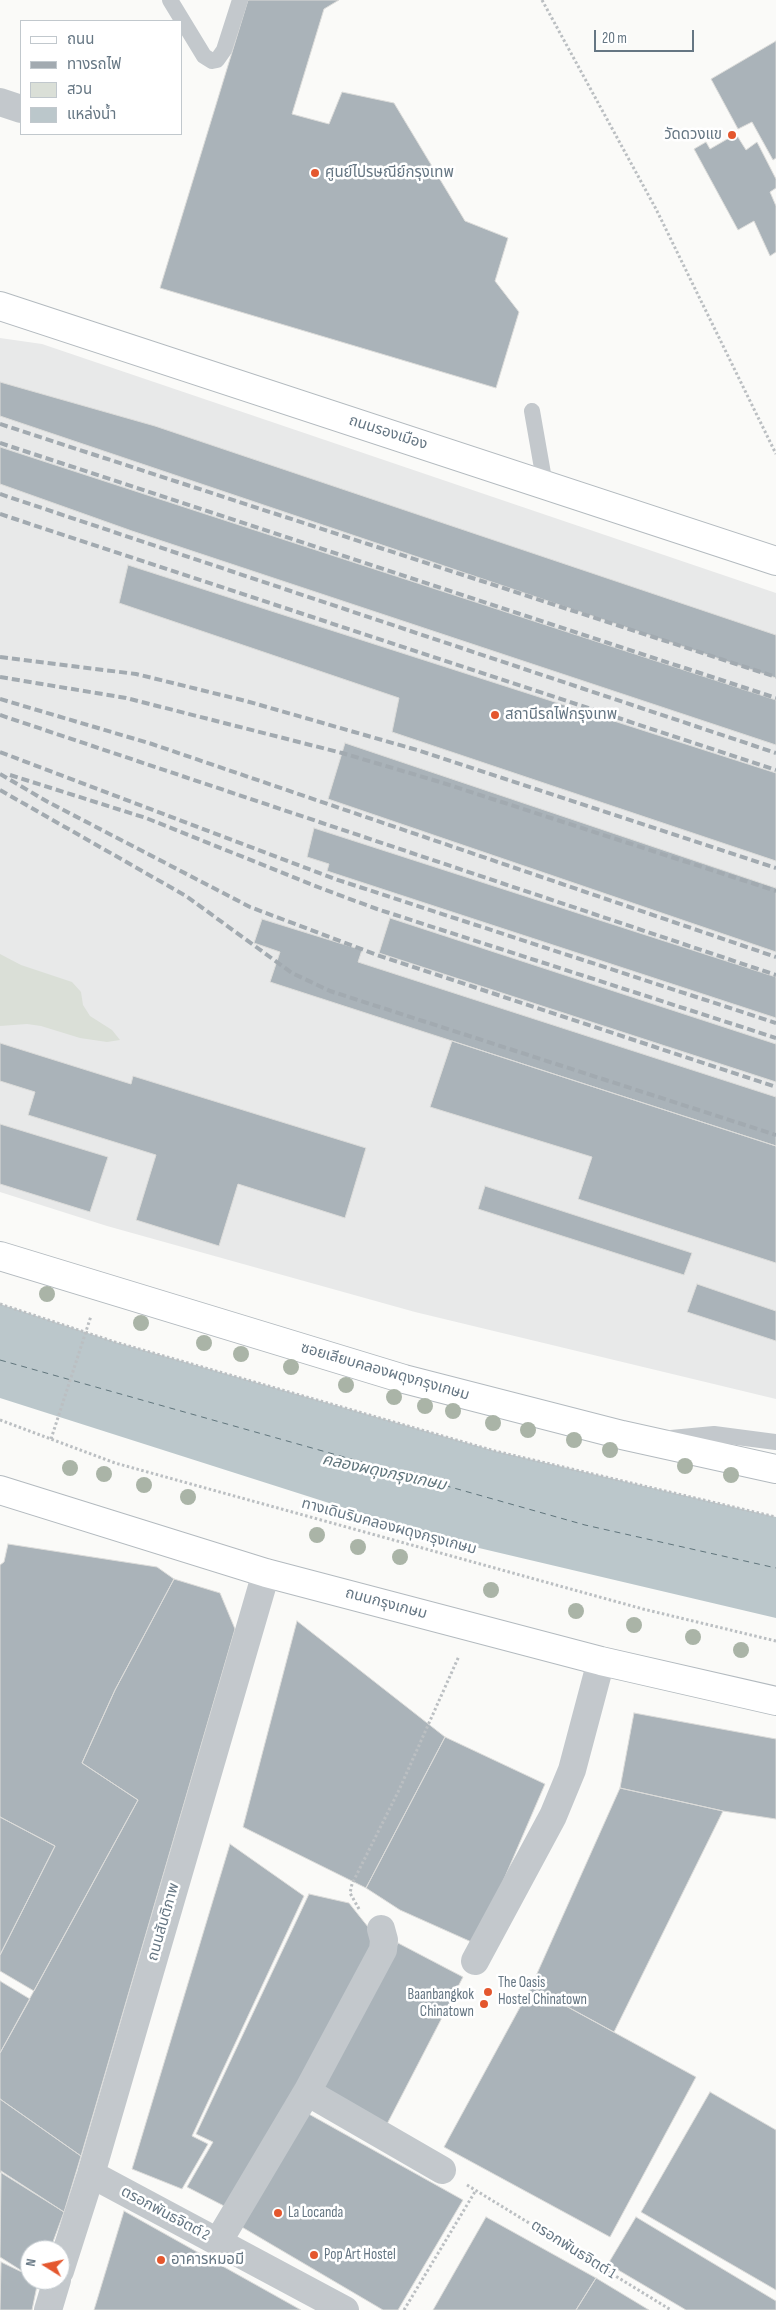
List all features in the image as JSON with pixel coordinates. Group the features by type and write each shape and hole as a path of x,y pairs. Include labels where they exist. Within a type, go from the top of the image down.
{"street":[{"path":"0,102 20,109"},
{"name":"ถนนรองเมือง","path":"0,306 776,561"},
{"name":"ซอยเลียบคลองผดุงกรุงเกษม","path":"0,1256 404,1379 647,1440 776,1469"},
{"name":"ถนนกรุงเกษม","path":"0,1490 266,1573 601,1660 776,1701"},
{"name":"ถนนสันติภาพ","path":"70,2240 266,1573"},
{"path":"475,1961 556,1808 572,1770 601,1660"},
{"path":"218,2242 307,2092 382,1950 384,1940 381,1929"},
{"path":"307,2092 442,2170"},
{"name":"ตรอกพันธจิตต์ 2","path":"90,2174 345,2310"},
{"path":"48,2310 54,2290"}],"lane":[{"path":"170,0 204,56 212,60 218,60 224,50 240,0"},
{"path":"532,411 545,485"},
{"path":"647,1440 714,1434 776,1442"}],"path":[{"path":"542,0 656,209 776,454"},
{"path":"0,1304 115,1342 494,1451 776,1517"},
{"path":"51,1439 91,1316"},
{"name":"ทางเดินริมคลองผดุงกรุงเกษม","path":"0,1420 134,1468 643,1609 776,1641"},
{"path":"381,1929 352,1900 350,1893 352,1884 399,1790 472,1627"},
{"name":"ตรอกพันธจิตต์ 1","path":"404,2310 476,2190 670,2310"}],"shaded area":[{"path":"0,338 42,344 776,593 776,1399 415,1312 107,1226 0,1192"}],"green space":[{"path":"0,954 21,965 72,982 81,992 83,1005 90,1016 112,1030 120,1040 107,1042 80,1038 41,1026 27,1024 0,1026"}],"water":[{"name":"คลองผดุงกรุงเกษม","path":"0,1304 115,1342 495,1451 776,1517 776,1618 445,1540 0,1398"}],"building":[{"name":"ศูนย์ไปรษณีย์กรุงเทพ","path":"248,0 339,0 324,9 292,114 329,124 342,92 394,103 465,221 508,238 495,281 519,312 496,388 160,288"},
{"path":"776,41 776,158 773,160 752,122 738,129 711,79"},
{"path":"736,134 746,150 757,142 776,179 776,188 770,192 776,206 776,252 770,256 754,221 738,230 694,149 706,142 710,149"},
{"path":"0,382 155,426 776,635 776,678 0,416"},
{"name":"สถานีรถไฟกรุงเทพ","path":"0,447 776,700 776,745 132,531 0,484"},
{"name":"สถานีรถไฟกรุงเทพ","path":"128,565 776,773 776,861 392,732 399,698 119,603"},
{"path":"345,743 776,888 776,952 328,799"},
{"path":"314,828 776,977 776,1018 327,871 329,864 307,857"},
{"path":"390,918 776,1044 776,1082 379,953"},
{"path":"262,919 362,950 358,962 776,1097 776,1146 270,982 280,952 254,943"},
{"path":"452,1041 776,1146 776,1263 578,1199 592,1157 430,1107"},
{"path":"0,1043 131,1084 133,1076 366,1148 345,1218 238,1184 219,1246 136,1220 156,1155 28,1115 35,1092 0,1081"},
{"path":"0,1124 108,1157 90,1212 0,1184"},
{"path":"485,1186 692,1253 684,1275 478,1209"},
{"path":"697,1284 776,1311 776,1341 687,1312"},
{"path":"8,1544 157,1567 174,1579 115,1690 82,1763 138,1800 34,1991 0,1971 0,1955 55,1846 0,1817 0,1565 4,1562"},
{"path":"174,1579 220,1593 235,1629 81,2156 0,2099 0,2053 138,1800 82,1763 115,1690"},
{"path":"297,1621 445,1737 366,1888 243,1827"},
{"path":"634,1713 776,1739 776,1819 723,1811 620,1788"},
{"path":"445,1737 545,1784 476,1944 400,1910 366,1888"},
{"path":"620,1788 723,1811 614,2032 531,1987"},
{"path":"0,1817 55,1846 0,1955"},
{"path":"230,1844 304,1896 192,2136 208,2144 182,2189 132,2169"},
{"path":"309,1894 349,1903 380,1942 228,2208 187,2187 213,2142 196,2134"},
{"path":"398,1943 463,1977 387,2124 322,2090"},
{"path":"0,1981 30,1999 0,2053"},
{"path":"531,1987 696,2077 610,2237 444,2147"},
{"path":"710,2092 776,2130 776,2290 641,2212"},
{"path":"0,2099 81,2156 64,2212 0,2172"},
{"path":"298,2108 463,2200 398,2310 383,2310 235,2223"},
{"path":"1,2171 64,2212 54,2240 20,2240 20,2270 0,2257"},
{"name":"อาคารหมอมี","path":"124,2211 301,2310 94,2310"},
{"path":"486,2217 596,2278 576,2310 433,2310"},
{"path":"636,2217 776,2301 776,2310 686,2310 608,2264"},
{"path":"1,2262 20,2271 20,2290 36,2290 32,2310 0,2310"},
{"path":"596,2278 649,2310 576,2310"}],"ferry route":[{"path":"0,1360 585,1525 776,1568"}],"railway":[{"path":"0,424 776,677"},
{"path":"0,443 776,698"},
{"path":"0,494 776,753"},
{"path":"0,514 776,770"},
{"path":"0,657 136,674 246,701 417,750 776,868"},
{"path":"0,677 126,698 342,753 440,782 776,891"},
{"path":"0,699 152,744 776,957"},
{"path":"0,715 776,975"},
{"path":"0,752 335,879 776,1023"},
{"path":"0,774 48,802 250,907 377,955 776,1087"},
{"path":"10,775 146,818 377,909 776,1038"},
{"path":"0,790 186,896 292,973 330,991 776,1135"}],"place":[{"name":"วัดดวงแข","path":"732,135"},
{"name":"ศูนย์ไปรษณีย์กรุงเทพ","path":"315,173"},
{"name":"สถานีรถไฟกรุงเทพ","path":"495,715"},
{"name":"The Oasis Hostel Chinatown","path":"488,1992"},
{"name":"Baanbangkok Chinatown","path":"484,2004"},
{"name":"La Locanda","path":"278,2213"},
{"name":"Pop Art Hostel","path":"314,2255"},
{"name":"อาคารหมอมี","path":"161,2260"}]}
